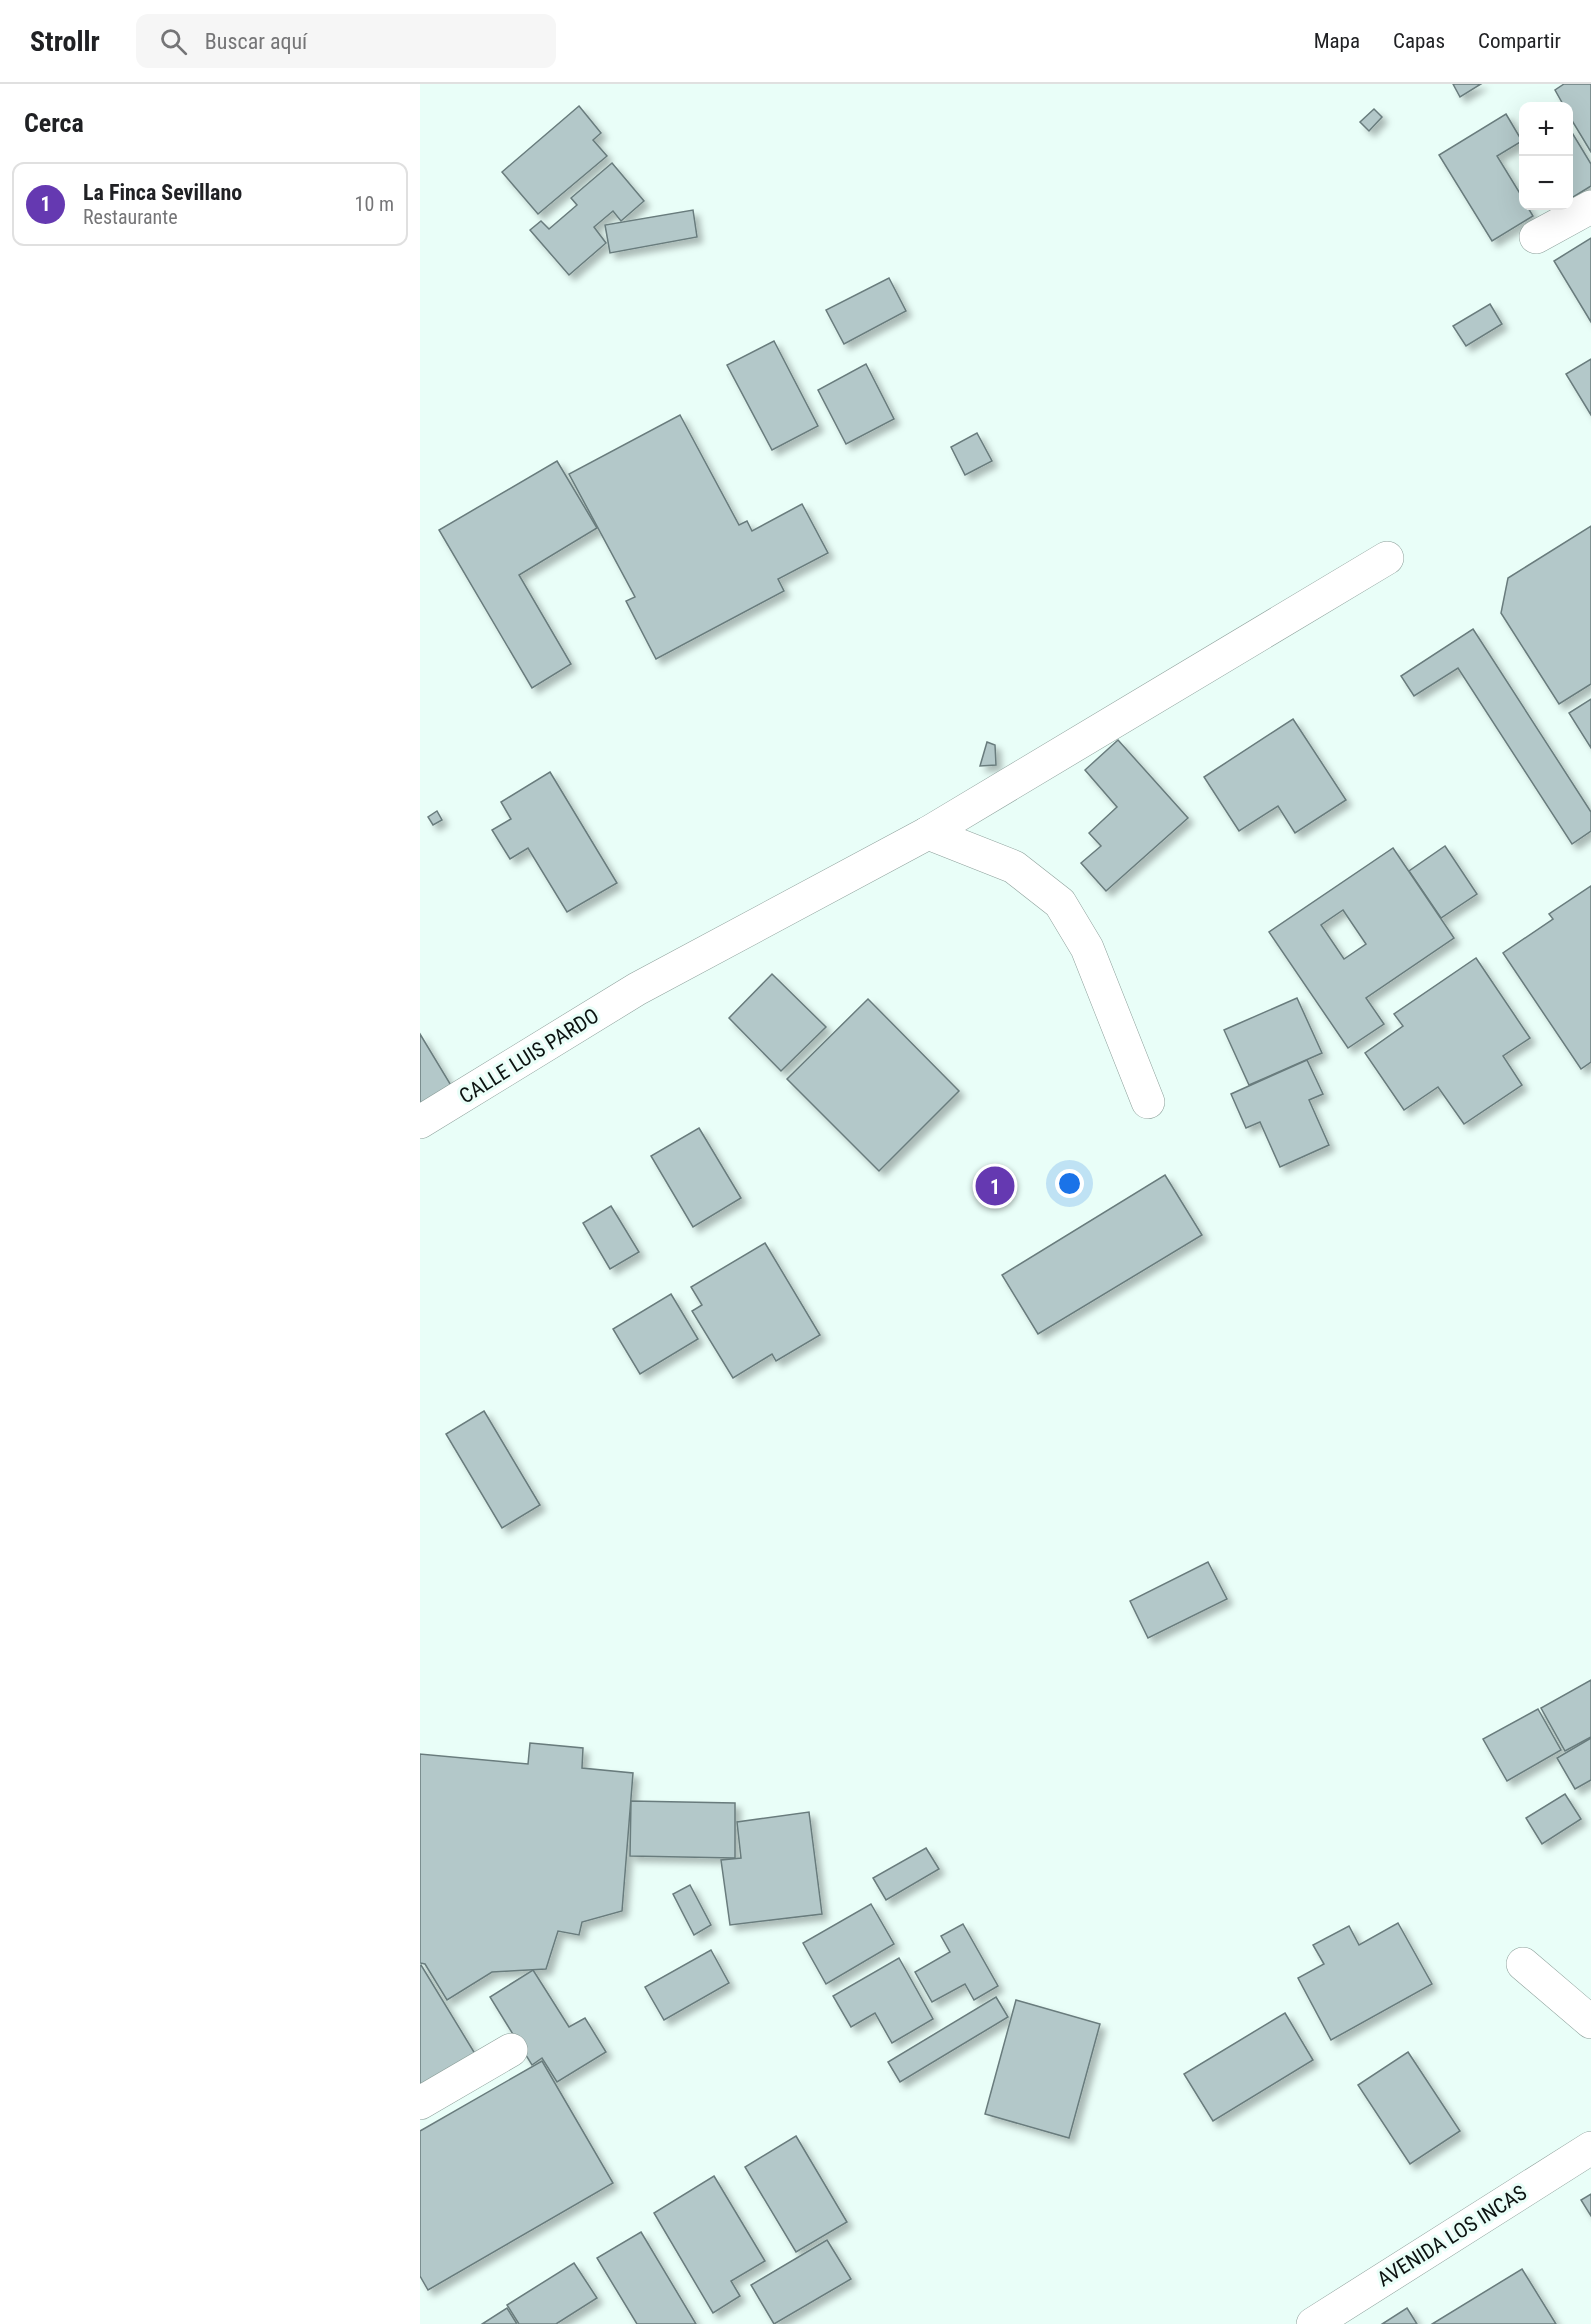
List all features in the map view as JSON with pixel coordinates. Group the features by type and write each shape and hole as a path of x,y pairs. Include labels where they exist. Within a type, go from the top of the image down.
{"street":[{"path":"1536,237 1591,207"},
{"name":"CALLE LUIS PARDO","path":"420,1122 637,989 928,834 1387,558"},
{"path":"928,834 1014,867 1060,903 1087,948 1148,1102"},
{"path":"1523,1964 1591,2022"},
{"path":"420,2103 511,2050"},
{"name":"AVENIDA LOS INCAS","path":"1313,2324 1591,2148"}],"building":[{"path":"1453,84 1481,84 1460,97"},
{"path":"1564,84 1591,84 1591,152 1573,122 1573,102 1562,102 1555,90"},
{"path":"579,106 601,133 593,140 607,156 538,214 502,172"},
{"path":"1374,109 1382,117 1369,131 1360,122"},
{"path":"1506,114 1519,136 1519,143 1497,156 1519,192 1519,210 1529,210 1533,216 1492,241 1439,155"},
{"path":"1573,134 1591,164 1591,186 1573,197"},
{"path":"612,163 644,201 621,221 613,211 594,227 606,243 569,275 530,230 541,221 549,229 577,205 571,198"},
{"path":"693,210 697,237 610,253 605,225"},
{"path":"1591,238 1591,322 1554,261"},
{"path":"889,278 906,311 844,344 826,310"},
{"path":"1490,304 1502,324 1466,346 1453,326"},
{"path":"774,341 818,426 772,450 727,365"},
{"path":"1591,359 1591,415 1566,374"},
{"path":"866,364 894,419 846,444 818,390"},
{"path":"680,415 739,525 747,521 752,531 802,504 828,553 778,579 784,591 656,659 626,601 635,597 569,474"},
{"path":"977,433 992,461 965,475 951,447"},
{"path":"557,461 597,528 519,575 571,664 532,688 439,530"},
{"path":"1591,526 1591,684 1559,704 1501,613 1508,578"},
{"path":"1473,629 1591,812 1591,831 1572,844 1458,668 1414,696 1401,676"},
{"path":"1591,699 1591,748 1569,713"},
{"path":"1293,719 1346,800 1295,833 1278,806 1239,831 1204,777"},
{"path":"1118,740 1188,818 1106,891 1081,863 1101,846 1089,833 1117,807 1085,770"},
{"path":"987,742 995,745 996,765 980,766"},
{"path":"550,772 617,883 567,912 528,848 510,859 492,830 511,819 501,802"},
{"path":"437,811 442,820 433,825 428,817"},
{"path":"1445,846 1477,894 1441,918 1409,871"},
{"path":"1393,848 1454,938 1366,998 1384,1024 1348,1048 1269,932","holes":["1343,910 1366,944 1344,959 1321,925"]},
{"path":"1591,886 1591,1062 1581,1069 1503,953 1553,919 1549,914"},
{"path":"1476,958 1530,1038 1503,1056 1522,1085 1464,1124 1438,1087 1404,1110 1365,1053 1403,1026 1394,1014"},
{"path":"772,974 826,1027 781,1071 729,1018"},
{"path":"1297,998 1322,1053 1249,1085 1224,1030"},
{"path":"868,999 959,1091 879,1171 787,1079"},
{"path":"420,1034 455,1092 420,1113"},
{"path":"1307,1060 1323,1094 1309,1100 1329,1145 1280,1167 1260,1122 1246,1128 1231,1094"},
{"path":"699,1128 741,1198 693,1227 651,1156"},
{"path":"1165,1175 1202,1235 1038,1334 1002,1275"},
{"path":"611,1206 639,1252 610,1269 583,1223"},
{"path":"765,1243 820,1335 776,1361 772,1354 733,1378 692,1311 702,1305 691,1287"},
{"path":"671,1294 698,1339 640,1374 613,1329"},
{"path":"484,1411 540,1505 502,1528 446,1434"},
{"path":"1208,1562 1227,1599 1148,1638 1130,1601"},
{"path":"1591,1680 1591,1737 1565,1751 1541,1708"},
{"path":"1538,1709 1561,1750 1507,1781 1483,1739"},
{"path":"1591,1738 1591,1780 1575,1789 1557,1758"},
{"path":"530,1743 583,1748 582,1768 633,1773 622,1911 582,1922 579,1935 558,1931 546,1969 492,1972 447,2000 425,1964 420,1963 420,1754 528,1764"},
{"path":"1565,1794 1581,1819 1542,1844 1526,1818"},
{"path":"631,1801 735,1803 735,1858 630,1856"},
{"path":"809,1812 822,1914 730,1925 721,1860 741,1858 737,1822"},
{"path":"926,1848 939,1869 886,1900 873,1878"},
{"path":"690,1885 711,1925 694,1935 673,1894"},
{"path":"871,1904 894,1944 826,1984 803,1943"},
{"path":"1398,1923 1432,1984 1331,2040 1298,1978 1324,1964 1313,1945 1349,1926 1359,1945"},
{"path":"963,1924 998,1986 974,2000 965,1984 932,2002 915,1972 950,1952 941,1936"},
{"path":"711,1950 729,1983 664,2020 645,1987"},
{"path":"899,1958 933,2019 892,2043 875,2013 851,2027 833,1996"},
{"path":"420,1966 477,2057 420,2092"},
{"path":"533,1970 569,2027 585,2018 606,2052 557,2082 542,2058 532,2065 490,1997"},
{"path":"996,1997 1008,2017 900,2082 888,2062"},
{"path":"1016,2000 1100,2024 1069,2138 985,2114"},
{"path":"1285,2013 1313,2060 1213,2121 1184,2074"},
{"path":"1408,2052 1460,2131 1410,2164 1358,2085"},
{"path":"542,2061 613,2183 428,2290 420,2276 420,2131"},
{"path":"796,2136 847,2222 796,2252 745,2167"},
{"path":"714,2176 765,2261 731,2281 740,2296 713,2313 654,2213"},
{"path":"1591,2194 1591,2216 1581,2200"},
{"path":"641,2232 696,2324 637,2324 597,2258"},
{"path":"827,2240 851,2279 774,2324 751,2285"},
{"path":"574,2263 597,2298 556,2324 519,2324 507,2305"},
{"path":"1522,2269 1556,2324 1432,2324"},
{"path":"507,2308 517,2324 482,2324"},
{"path":"1407,2308 1417,2324 1382,2324"}],"place":[{"name":"La Finca Sevillano","path":"995,1186"}]}
